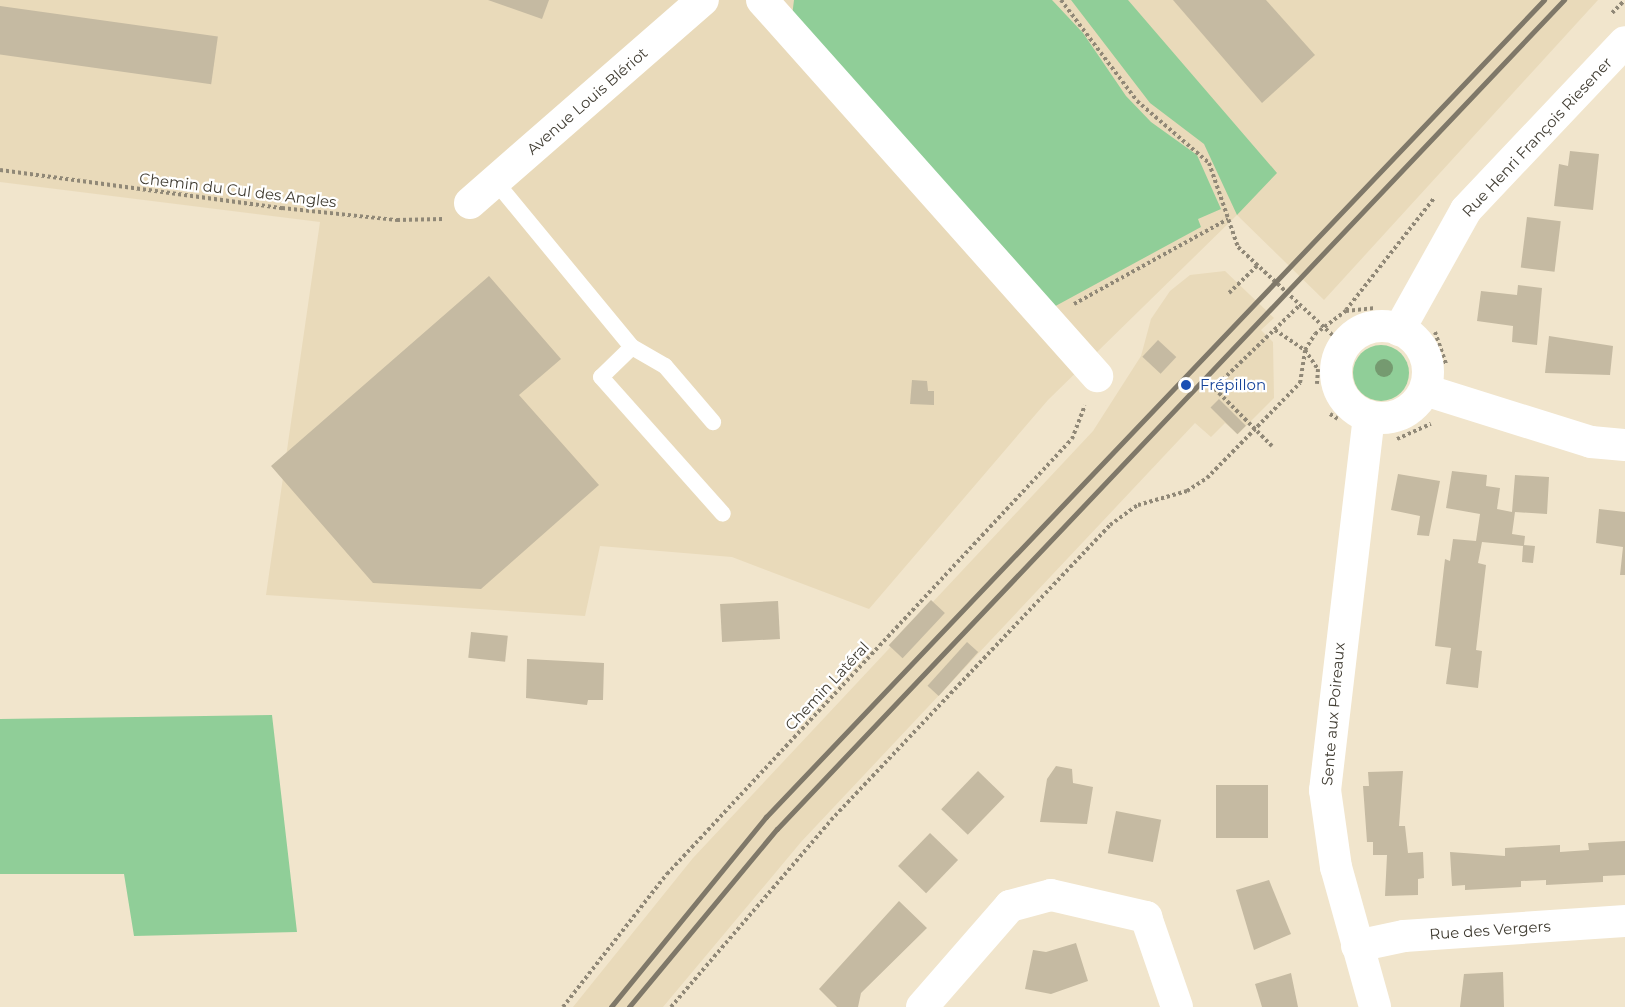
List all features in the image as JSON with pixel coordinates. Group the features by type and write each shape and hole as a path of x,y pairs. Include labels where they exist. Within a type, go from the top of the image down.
{"street":[{"name":"Avenue Louis Blériot","path":"470,203 703,0"},
{"path":"762,0 1044,321 1096,376"},
{"name":"Rue Henri François Riesener","path":"1390,318 1466,210 1625,42"},
{"path":"1437,381 1395,416 1368,416 1340,391 1333,337 1374,327 1390,318 1421,348 1427,369 1437,381 1591,442 1625,445"},
{"name":"Sente aux Poireaux","path":"1368,416 1325,790 1329,834 1375,1007"},
{"path":"922,1007 1011,906 1051,895 1146,917 1177,1007"},
{"name":"Rue des Vergers","path":"1357,946 1404,936 1625,921"}],"lane":[{"path":"495,181 632,347 665,366 713,422"},
{"path":"632,347 601,377 723,514"}],"path":[{"path":"1061,0 1137,101 1209,163 1238,247 1333,337"},
{"name":"Chemin du Cul des Angles","path":"0,170 397,220 442,219 470,203"},
{"path":"1044,321 1228,219"},
{"path":"1229,293 1257,266"},
{"path":"1272,446 1214,388 1299,306"},
{"path":"1305,350 1333,337 1346,311 1390,318"},
{"path":"1434,328 1437,381"},
{"path":"1275,330 1305,350 1318,369 1317,384"},
{"path":"671,1007 831,820 1110,525 1138,505 1187,491 1207,478 1300,383 1305,350"},
{"name":"Chemin Latéral","path":"563,1007 667,874 1072,440 1096,376"},
{"path":"1386,442 1420,431 1438,418"}],"shaded area":[{"path":"0,0 1598,0 1324,300 1237,215 1048,400 869,609 732,557 600,546 585,616 266,595 320,222 0,182"},
{"path":"1225,271 1274,318 1261,330 1273,342 1274,398 1238,434 1225,423 1211,437 1195,423 801,842 663,1007 573,1007 693,858 1093,431 1141,356 1151,319 1170,291 1190,275"}],"green space":[{"path":"794,0 1052,0 1083,33 1126,96 1151,122 1197,155 1221,209 1198,219 1201,227 1050,309 792,16"},
{"path":"1071,0 1128,0 1277,173 1237,215 1204,144 1150,103"},
{"path":"1375,345 1387,345 1397,349 1405,357 1409,373 1405,389 1397,397 1387,401 1375,401 1365,397 1357,389 1353,379 1353,367 1357,357 1365,349"},
{"path":"272,715 297,932 134,936 124,874 0,874 0,719"}],"building":[{"path":"488,0 549,0 542,19"},
{"path":"1173,0 1266,0 1315,55 1262,103"},
{"path":"0,6 218,37 211,84 0,54"},
{"path":"1570,151 1599,154 1593,210 1554,206 1559,164 1568,166"},
{"path":"1527,217 1561,221 1555,272 1521,268"},
{"path":"489,276 561,359 519,395 599,485 481,589 373,583 271,466"},
{"path":"1518,285 1542,288 1537,345 1512,342 1513,326 1477,321 1481,291 1517,295"},
{"path":"1549,336 1613,346 1610,375 1545,373"},
{"path":"1158,340 1176,357 1161,374 1142,357"},
{"path":"912,380 927,381 928,391 934,391 934,405 910,404"},
{"path":"1219,399 1246,426 1237,434 1211,407"},
{"path":"1452,471 1487,475 1486,486 1500,488 1497,509 1512,512 1515,475 1549,477 1547,514 1515,512 1512,534 1525,536 1524,545 1535,546 1533,563 1522,562 1523,546 1482,542 1478,563 1486,565 1476,650 1482,651 1478,688 1446,684 1451,648 1435,646 1445,559 1450,561 1453,539 1476,541 1480,514 1446,508"},
{"path":"1398,474 1440,481 1429,536 1417,535 1420,516 1391,510"},
{"path":"1599,509 1625,512 1625,575 1620,575 1623,547 1596,543"},
{"path":"931,600 945,613 903,658 889,645"},
{"path":"778,601 780,639 722,642 720,604"},
{"path":"471,632 508,636 505,662 468,658"},
{"path":"967,642 978,652 939,696 928,686"},
{"path":"527,659 604,663 603,700 588,700 587,705 526,698"},
{"path":"1056,766 1072,769 1073,783 1093,787 1087,824 1040,822 1047,779"},
{"path":"978,771 1005,797 968,835 941,809"},
{"path":"1403,771 1399,826 1405,826 1408,853 1423,852 1424,878 1418,879 1418,895 1385,896 1387,855 1373,855 1373,842 1367,842 1363,786 1369,786 1368,772"},
{"path":"1216,785 1268,785 1268,838 1216,838"},
{"path":"1116,811 1161,820 1153,862 1108,853"},
{"path":"930,833 958,860 926,893 898,866"},
{"path":"1625,841 1625,875 1603,876 1603,882 1546,885 1546,880 1521,881 1521,887 1465,890 1465,885 1452,886 1450,852 1505,856 1505,848 1560,845 1560,852 1589,850 1588,843"},
{"path":"1269,880 1291,934 1254,950 1236,890"},
{"path":"899,901 927,928 861,993 858,1007 837,1007 819,989"},
{"path":"1076,943 1088,981 1051,994 1025,989 1033,950 1046,952"},
{"path":"1503,972 1504,1007 1460,1007 1464,974"},
{"path":"1291,973 1298,1007 1262,1007 1255,984"}],"railway":[{"path":"611,1007 766,817 1544,0"},
{"path":"629,1007 777,829 1564,0"}],"place":[{"name":"Frépillon","path":"1186,385"}]}
